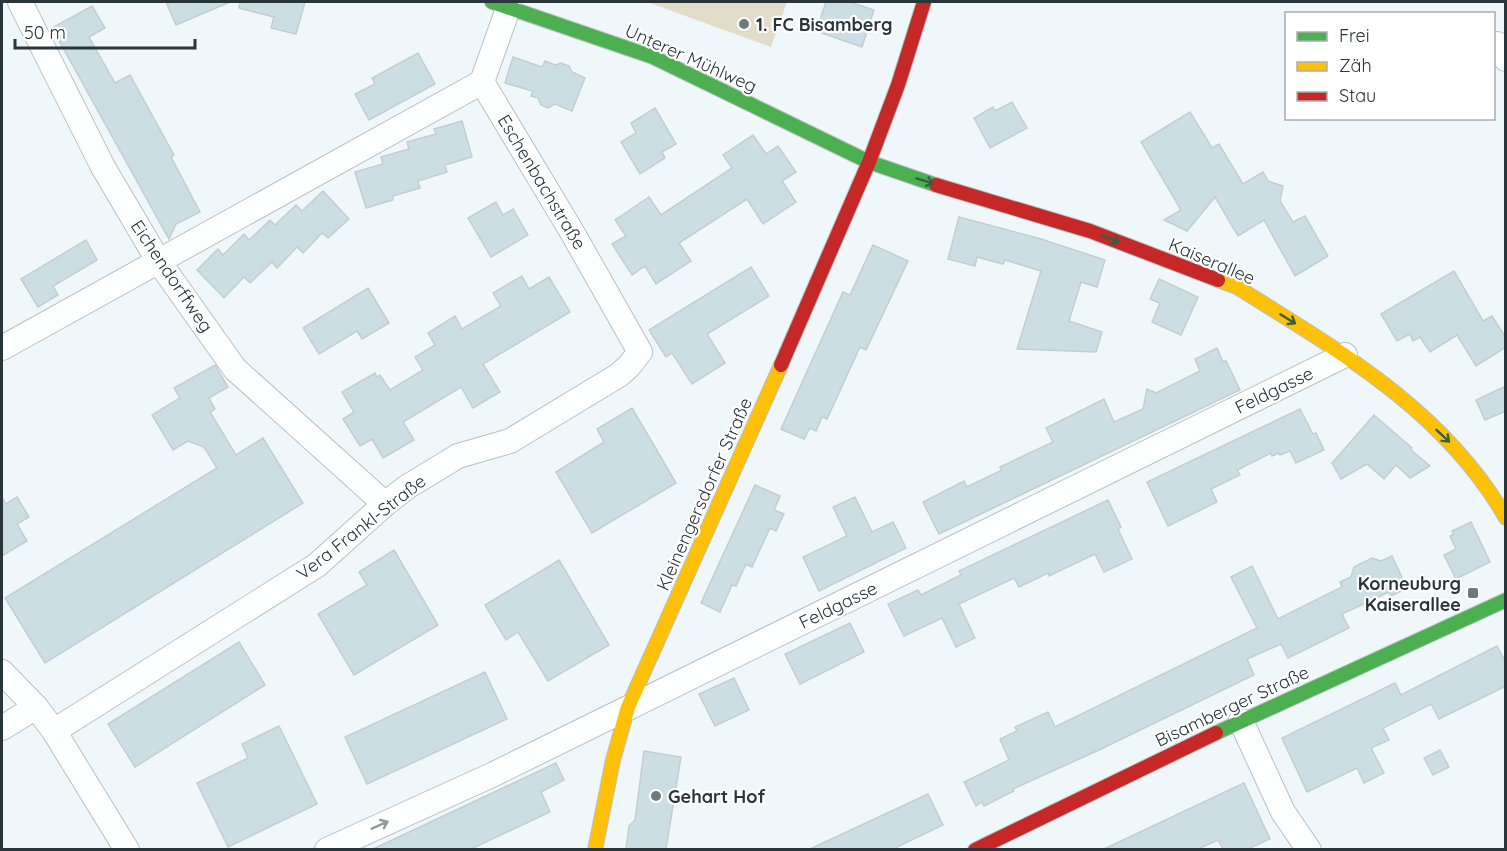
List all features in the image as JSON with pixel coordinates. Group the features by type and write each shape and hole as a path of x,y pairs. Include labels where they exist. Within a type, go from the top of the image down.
{"street":[{"path":"2,9 18,2"},
{"name":"Eichendorffweg","path":"18,2 103,167 159,262 235,369 385,504"},
{"name":"Kleinengersdorfer Straße","path":"595,849 613,760 628,707 825,267 898,86 924,2"},
{"path":"2,348 482,82 500,4"},
{"name":"Unterer Mühlweg","path":"500,4 653,57 869,162"},
{"name":"Eschenbachstraße","path":"482,82 640,352"},
{"name":"Kaiserallee","path":"869,162 1090,231 1236,287 1345,355 1390,387 1462,453 1494,497 1506,518"},
{"name":"Vera Frankl-Straße","path":"54,730 317,565 406,488 458,456 510,441 619,375 640,352"},
{"name":"Feldgasse","path":"327,849 494,774 1345,355"},
{"name":"Bisamberger Straße","path":"975,849 1241,721 1506,600"},
{"path":"2,672 36,707 54,730 127,849"},
{"path":"2,728 36,707"},
{"path":"1241,721 1283,812 1309,849"}],"shaded area":[{"name":"1. FC Bisamberg","path":"647,2 787,2 771,47"}],"building":[{"path":"166,2 230,2 176,25"},
{"path":"240,2 305,2 296,34 271,28 274,17 239,8"},
{"path":"826,2 850,2 874,10 862,47 816,31"},
{"path":"92,6 105,28 89,37 115,83 130,75 174,155 171,157 200,212 176,224 169,239 52,28"},
{"path":"418,53 435,84 369,120 355,94 375,84 372,78"},
{"path":"513,57 542,67 545,61 555,65 561,63 569,66 572,72 585,78 572,111 555,104 548,108 541,105 538,98 531,96 533,91 505,83"},
{"path":"1012,102 1027,128 990,148 974,118 993,107 995,111"},
{"path":"655,108 676,144 662,152 665,158 640,174 621,142 636,133 631,123"},
{"path":"1190,112 1212,148 1219,144 1243,184 1263,172 1268,181 1283,186 1280,201 1293,222 1305,216 1328,256 1295,276 1264,220 1238,236 1215,197 1187,231 1164,220 1181,210 1141,142"},
{"path":"462,121 472,157 445,165 447,172 418,181 420,188 393,196 393,200 366,208 355,172 383,164 381,157 409,149 407,142 436,134 434,129"},
{"path":"753,135 766,154 778,146 796,172 782,181 796,202 763,224 747,199 679,243 691,261 656,284 645,266 632,275 612,244 626,236 615,220 649,197 661,215 732,168 723,155"},
{"path":"323,191 349,219 328,238 322,233 303,253 297,247 277,268 272,262 250,283 244,277 224,298 197,270 218,249 223,255 244,234 249,240 270,220 275,225 296,205 302,211"},
{"path":"496,202 503,215 513,209 528,235 491,257 468,218"},
{"path":"959,217 1041,239 1105,260 1097,287 1081,282 1069,321 1102,332 1096,352 1017,349 1041,271 1005,260 1003,264 977,257 975,266 948,259"},
{"path":"86,240 97,260 53,286 58,295 38,307 21,279"},
{"path":"873,245 908,261 866,350 860,347 827,419 822,417 816,431 810,428 804,439 781,429 843,292 850,295"},
{"path":"751,267 769,296 707,334 725,363 692,384 672,353 666,357 649,330"},
{"path":"1454,271 1483,321 1492,316 1506,338 1506,347 1476,366 1457,335 1430,352 1420,337 1413,341 1410,334 1397,341 1381,314"},
{"path":"522,276 529,289 549,277 570,312 483,364 500,392 473,408 461,387 403,422 414,440 383,458 372,439 360,446 343,419 354,412 342,392 375,373 377,377 380,375 390,390 423,370 415,357 435,345 428,333 455,316 462,329 501,306 493,293"},
{"path":"1159,279 1198,297 1181,335 1152,322 1160,303 1150,299"},
{"path":"368,288 389,323 362,339 357,331 319,354 303,328"},
{"path":"1217,348 1240,390 939,534 923,502 964,481 967,487 1002,470 1000,467 1053,442 1046,428 1104,399 1114,422 1143,409 1147,389 1156,393 1200,371 1195,359"},
{"path":"215,365 228,387 209,398 215,409 210,412 236,455 263,438 303,503 45,663 5,598 217,468 204,447 188,441 173,450 152,415 180,398 174,388"},
{"path":"1506,386 1506,411 1485,420 1476,400"},
{"path":"632,408 676,483 592,533 556,472 604,442 597,429"},
{"path":"1300,409 1324,450 1296,463 1290,451 1272,456 1271,453 1237,470 1240,475 1211,489 1217,502 1168,526 1147,482"},
{"path":"1374,415 1430,466 1410,478 1396,465 1384,479 1367,464 1341,479 1332,463"},
{"path":"755,485 780,496 774,510 784,514 776,531 770,528 752,567 746,564 736,586 732,585 720,612 701,603"},
{"path":"2,497 6,504 17,497 29,517 17,524 27,541 2,556"},
{"path":"855,497 872,532 893,522 906,548 819,591 803,557 847,536 833,507"},
{"path":"1108,500 1121,527 1118,529 1132,559 1104,572 1095,554 1049,576 1048,573 1019,587 1014,578 959,604 975,638 956,647 942,618 904,636 888,604 918,590 921,595 961,575 959,571"},
{"path":"1471,522 1490,562 1456,579 1444,555 1456,549 1450,536 1454,534 1452,531"},
{"path":"394,550 438,625 354,675 318,614 367,585 359,572"},
{"path":"1392,556 1407,588 1391,596 1389,592 1342,614 1349,628 1288,658 1281,644 1247,659 1254,675 1013,789 1014,791 984,806 982,802 976,806 964,782 1009,760 1000,739 1017,731 1015,727 1048,712 1055,727 1257,628 1231,577 1252,566 1278,619 1342,587 1340,582 1351,577 1354,567 1372,558 1381,561"},
{"path":"559,560 609,645 548,681 518,632 506,640 485,605"},
{"path":"850,623 864,652 800,684 785,654"},
{"path":"239,642 265,685 135,767 108,724"},
{"path":"1497,646 1506,663 1506,686 1439,719 1431,704 1383,728 1389,740 1371,748 1384,773 1364,783 1357,768 1307,792 1282,738 1395,683 1401,695"},
{"path":"485,672 507,719 367,784 345,737"},
{"path":"734,678 749,710 715,726 699,694"},
{"path":"279,726 317,804 228,847 197,783 248,758 242,744"},
{"path":"1440,750 1449,767 1433,775 1424,758"},
{"name":"Gehart Hof","path":"644,751 681,757 666,849 626,849 629,826 635,820"},
{"path":"556,763 564,780 541,792 550,812 471,849 373,849"},
{"path":"1244,783 1270,839 1248,849 1223,849 1218,840 1198,849 1104,849"},
{"path":"928,794 943,825 893,849 810,849"}],"traffic: fast":[{"path":"492,2 653,57 869,162 936,185"},
{"path":"1216,733 1506,600"}],"traffic: slow":[{"path":"1218,280 1237,287 1351,360 1421,414 1452,445 1481,480 1506,518"},
{"path":"595,850 613,760 628,707 781,365"}],"traffic: jam":[{"path":"781,365 869,162 898,85 924,2"},
{"path":"936,185 1090,231 1218,280"},
{"path":"975,850 1216,733"}],"place":[{"name":"1. FC Bisamberg","path":"744,24"},
{"name":"Korneuburg Kaiserallee","path":"1473,593"},
{"name":"Gehart Hof","path":"656,796"}]}
